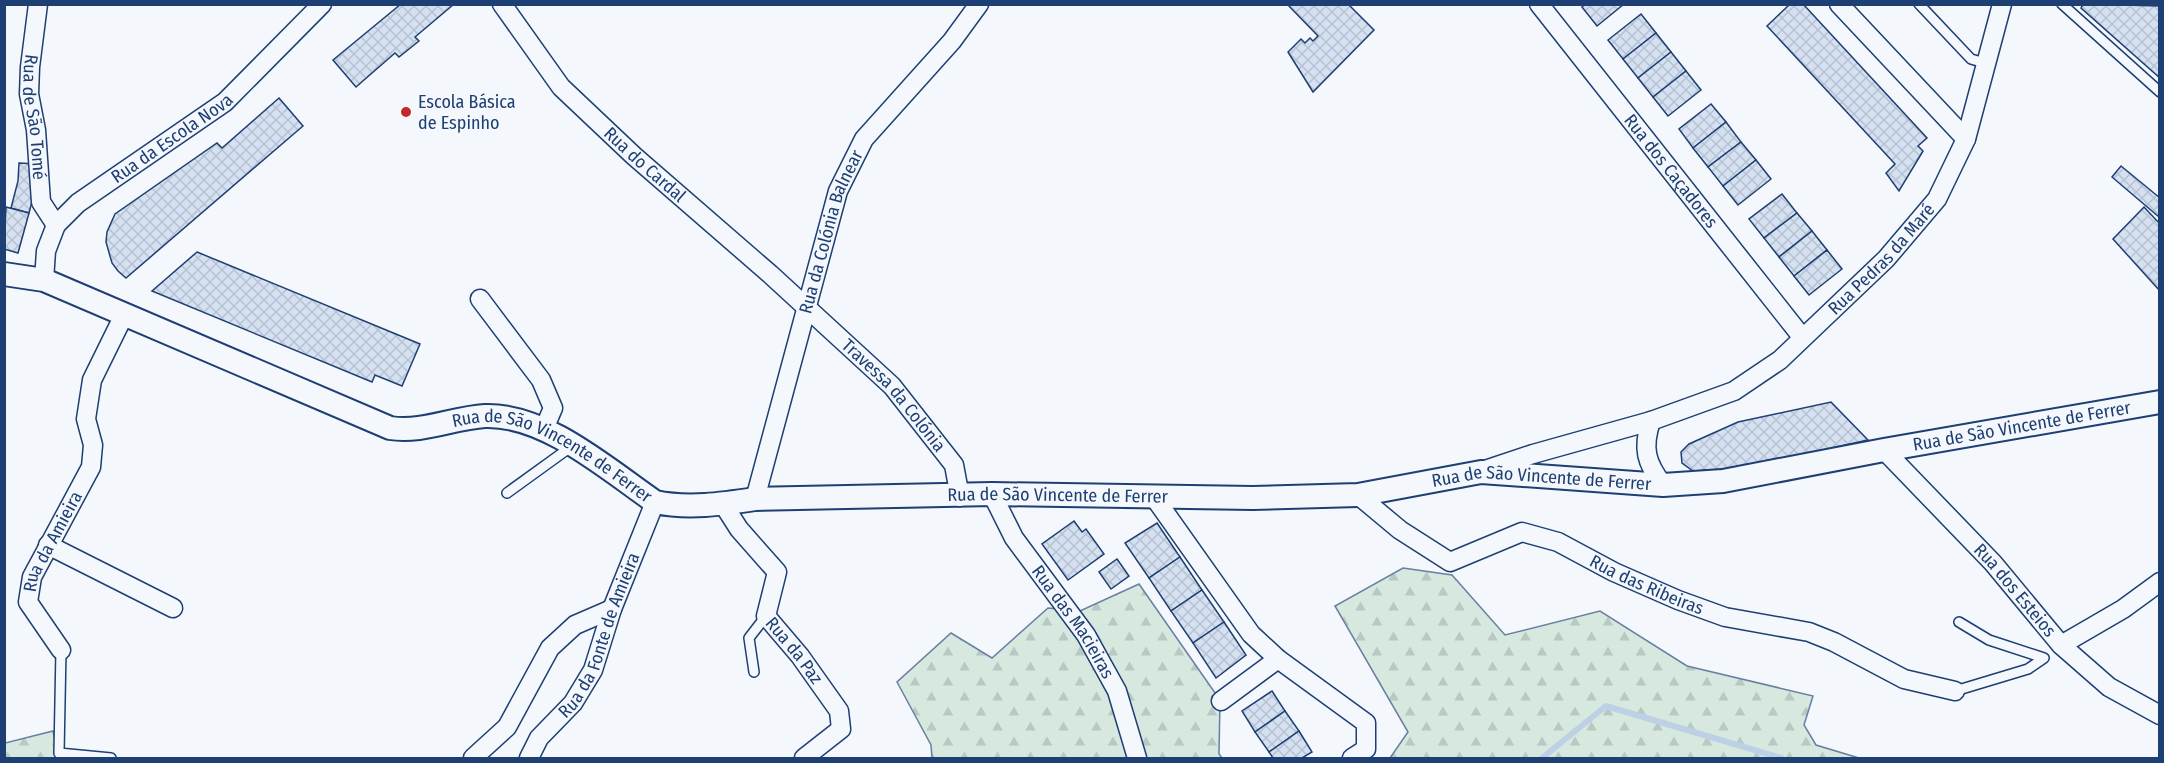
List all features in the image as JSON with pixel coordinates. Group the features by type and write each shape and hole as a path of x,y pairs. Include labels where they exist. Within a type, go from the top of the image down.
{"street":[{"name":"Rua de São Tomé","path":"38,4 30,67 30,94 36,130 41,202 56,225"},
{"name":"Rua da Escola Nova","path":"44,280 46,251 56,225 78,202 225,102 322,4"},
{"name":"Rua do Cardal","path":"502,4 561,87 634,156 770,274 805,308"},
{"name":"Rua da Colónia Balnear","path":"755,499 838,191 864,138 952,41 979,4"},
{"name":"Rua dos Caçadores","path":"1539,4 1803,337"},
{"path":"1839,4 1966,138"},
{"name":"Rua Pedras da Maré","path":"1481,472 1533,454 1651,421 1734,391 1780,360 1886,259 1937,199 1966,138 2002,4"},
{"name":"Rua de São Vincente de Ferrer","path":"4,274 44,280 390,428 407,430 482,416 505,416 544,429 655,502 669,505 723,504 755,499 992,494 1252,498 1358,495 1481,472 1663,485 1723,481 1884,450 2160,402"},
{"path":"480,299 541,380 553,408 544,429"},
{"name":"Travessa da Colónia","path":"805,308 892,386 954,465 960,496"},
{"name":"Rua da Amieira","path":"61,650 28,602 32,577 91,467 93,445 86,418 92,380 124,315"},
{"path":"1651,421 1644,452 1650,469 1663,485"},
{"name":"Rua dos Esteios","path":"1884,450 1993,563 2061,645 2109,687 2160,715"},
{"name":"Rua das Macieiras","path":"992,494 1014,538 1086,635 1112,681 1137,759"},
{"name":"Rua das Ribeiras","path":"1358,495 1401,530 1450,562 1522,532 1558,543 1614,572 1678,600 1725,617 1809,632 1834,642 1904,679 1955,691"},
{"path":"1154,497 1251,634 1278,659 1366,723 1366,749 1352,759"},
{"name":"Rua da Fonte de Amieira","path":"529,759 539,738 573,703 593,670 612,609 655,502"},
{"name":"Rua da Paz","path":"723,504 739,529 777,572 766,616 800,656 839,711 841,729 804,759"},
{"path":"48,545 173,608"},
{"path":"2061,645 2123,609 2160,582"},
{"path":"473,759 507,727 550,648 575,625 612,609"},
{"path":"1221,701 1278,659"}],"lane":[{"path":"1919,4 1971,59 1985,63"},
{"path":"2061,4 2160,92"},
{"path":"507,493 572,446"},
{"path":"754,672 749,638 766,616"},
{"path":"1955,691 2028,669 2044,658 1989,639 1959,622"},
{"name":"Rua da Amieira","path":"61,650 59,753 111,759"}],"green space":[{"path":"1403,568 1452,575 1505,635 1600,611 1687,666 1813,696 1804,725 1816,745 1859,758 1390,758 1408,732 1335,606"},
{"path":"1139,584 1220,700 1219,754 1222,758 932,758 931,745 897,682 951,633 992,658 1048,608 1080,611"},
{"path":"53,731 58,758 5,758 5,743"}],"building":[{"path":"401,4 454,4 415,37 419,41 399,57 395,53 356,87 333,60"},
{"path":"1287,4 1348,4 1374,30 1313,92 1288,52 1301,39 1305,43 1310,38 1313,41 1318,36"},
{"path":"1585,4 1624,4 1597,26 1582,7"},
{"path":"1790,4 1803,4 1927,138 1918,146 1923,151 1899,191 1886,173 1895,164 1767,26"},
{"path":"2083,4 2160,6 2160,78 2081,8"},
{"path":"1641,14 1656,33 1623,59 1608,40"},
{"path":"1656,33 1671,52 1638,78 1623,59"},
{"path":"1671,52 1686,71 1653,97 1638,78"},
{"path":"1686,71 1701,90 1668,116 1653,97"},
{"path":"279,98 303,126 126,278 118,271 112,263 106,242 107,232 115,214 217,143 222,148"},
{"path":"1711,104 1726,122 1693,148 1679,129"},
{"path":"1726,122 1741,142 1708,167 1693,148"},
{"path":"1741,142 1756,160 1723,186 1708,167"},
{"path":"1756,160 1771,179 1738,205 1723,186"},
{"path":"19,163 37,164 36,186 29,213 11,208 18,181"},
{"path":"2121,166 2160,198 2159,217 2112,177"},
{"path":"1782,194 1797,213 1764,238 1749,219"},
{"path":"6,207 29,213 18,253 4,249"},
{"path":"2144,207 2160,224 2160,291 2113,239"},
{"path":"1797,213 1812,231 1779,257 1764,238"},
{"path":"1812,231 1827,250 1794,276 1779,257"},
{"path":"1827,250 1842,269 1809,295 1794,276"},
{"path":"197,252 420,344 402,386 375,375 372,382 152,291"},
{"path":"1831,402 1868,440 1742,468 1693,471 1682,463 1681,452 1689,444 1738,422"},
{"path":"1074,521 1082,532 1086,529 1104,554 1068,580 1042,544"},
{"path":"1157,523 1180,557 1149,578 1125,543"},
{"path":"1180,557 1202,590 1171,611 1149,578"},
{"path":"1117,559 1129,576 1111,589 1099,572"},
{"path":"1202,590 1224,622 1193,643 1171,611"},
{"path":"1224,622 1246,655 1216,678 1193,643"},
{"path":"1272,691 1285,711 1255,732 1242,711"},
{"path":"1285,711 1299,731 1269,752 1255,732"},
{"path":"1299,731 1312,752 1302,758 1273,758 1269,752"}],"waterway":[{"path":"1542,758 1606,706 1781,758"}],"place":[{"name":"Escola Básica de Espinho","path":"406,112"}]}
